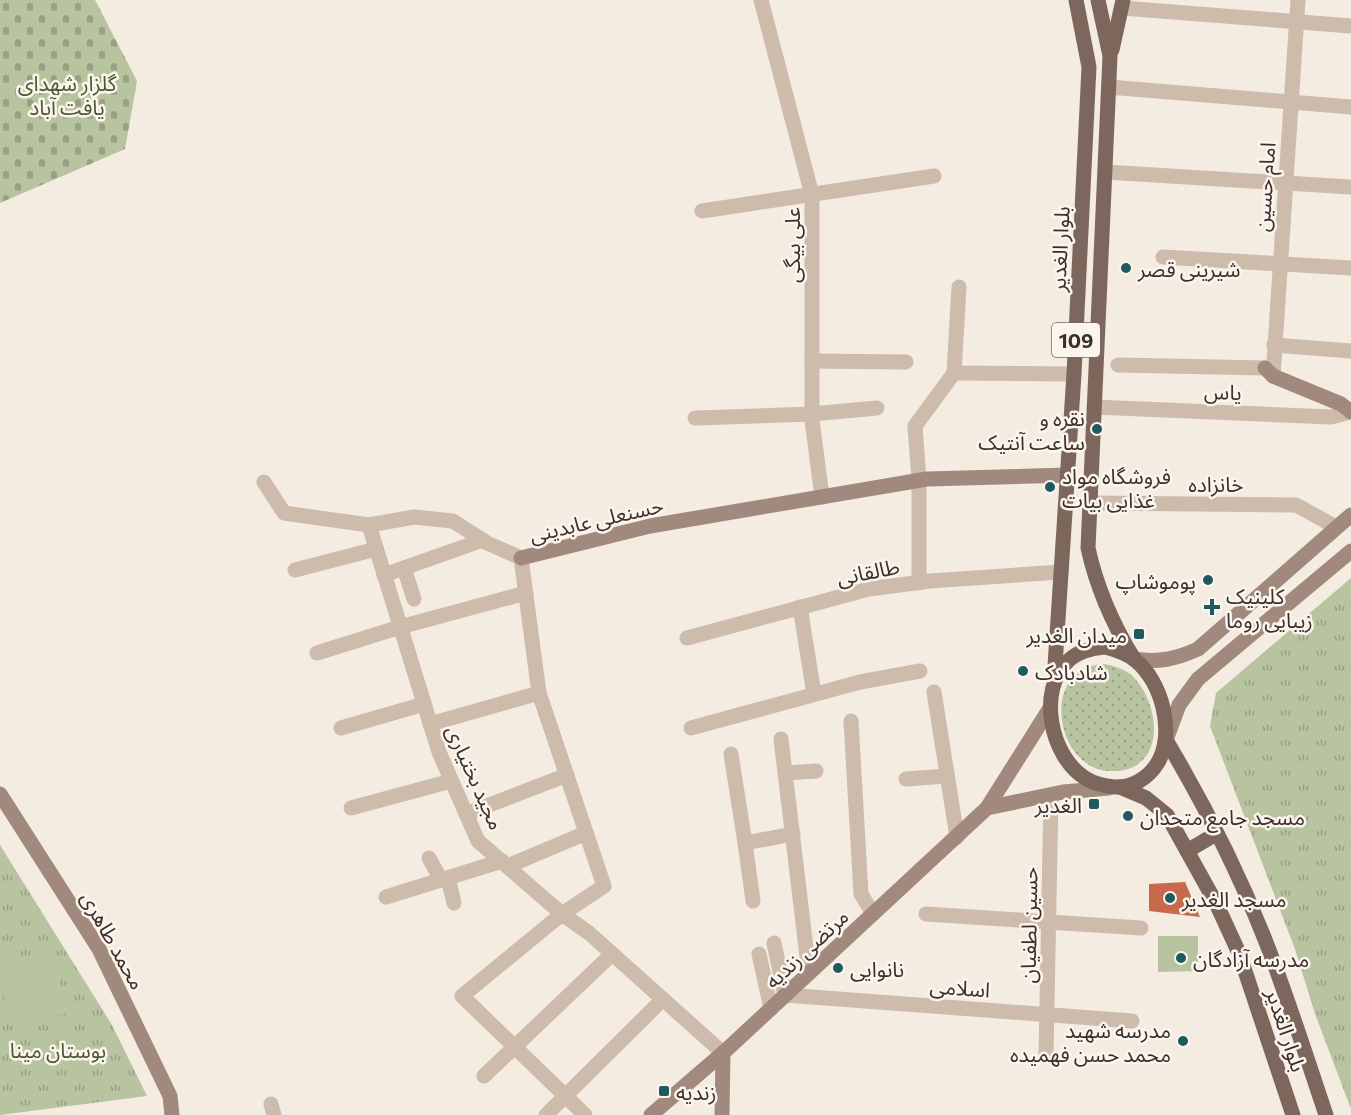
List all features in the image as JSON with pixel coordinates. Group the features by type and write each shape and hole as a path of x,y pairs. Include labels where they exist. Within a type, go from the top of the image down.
{"main road":[{"name":"بلوار الغدیر","path":"1054,681 1074,374 1089,67 1076,0"},
{"name":"بلوار الغدیر","path":"1098,0 1110,56 1088,548 1095,580 1106,609 1134,659"},
{"path":"1110,56 1122,4"},
{"path":"1269,372 1341,404 1351,412"},
{"name":"حسنعلی عابدینی","path":"521,558 650,526 919,480 1068,475"},
{"path":"1134,659 1166,660 1198,649 1351,515"},
{"path":"987,808 1051,795 1120,787 1138,782 1152,771 1158,761 1179,705 1198,679 1351,551"},
{"path":"1120,787 1085,778 1075,769 1059,746 1050,708 1054,681 1067,661 1088,650 1106,647 1134,659 1154,684 1164,716 1166,740"},
{"name":"مرتضی زندیه","path":"651,1115 723,1053 987,808 1050,708"},
{"name":"بلوار الغدیر","path":"1166,740 1239,879 1264,938 1326,1115"},
{"name":"بلوار الغدیر","path":"1120,787 1146,798 1167,815 1216,903 1239,953 1293,1115"},
{"name":"محمد طاهری","path":"0,794 99,949 170,1096 172,1115"},
{"path":"1187,851 1216,834"},
{"path":"722,1115 723,1053"}],"street":[{"name":"علی بیگی","path":"761,0 812,195 812,414 822,497"},
{"name":"امام حسین","path":"1269,372 1274,345 1298,0"},
{"path":"1122,4 1351,26"},
{"path":"1109,87 1351,107"},
{"path":"1105,172 1351,187"},
{"path":"702,211 934,176"},
{"path":"1163,258 1351,268"},
{"path":"919,583 919,480 915,426 954,373 959,288"},
{"path":"1274,345 1351,351"},
{"path":"812,362 906,362"},
{"path":"1118,365 1269,372"},
{"path":"954,373 1074,374"},
{"name":"یاس","path":"1094,407 1331,417 1351,412"},
{"path":"695,418 812,414 877,408"},
{"path":"264,482 284,513 369,525 414,517 453,521 483,540 521,558"},
{"name":"خانزاده","path":"1090,503 1296,504 1336,527"},
{"name":"مجید بختیاری","path":"369,525 439,752 478,841 612,954 723,1053"},
{"path":"384,575 483,540"},
{"path":"296,570 376,549"},
{"name":"حسنعلی عابدینی","path":"521,558 539,693 604,886 562,914"},
{"path":"404,568 414,599"},
{"name":"طالقانی","path":"687,638 869,589 1061,572"},
{"path":"317,653 400,627 526,593"},
{"path":"800,607 814,694"},
{"path":"691,728 860,682 920,670"},
{"path":"933,692 957,837"},
{"path":"430,724 539,693"},
{"path":"341,728 424,704"},
{"path":"851,721 861,894 873,914"},
{"path":"781,739 809,973"},
{"path":"731,754 753,901"},
{"path":"785,773 816,771"},
{"path":"466,814 567,775"},
{"path":"906,779 947,776"},
{"path":"351,808 451,781"},
{"name":"حسین لطفیان","path":"1046,1056 1051,795"},
{"path":"386,897 505,864 586,833"},
{"path":"745,843 793,834"},
{"path":"429,858 445,879 454,903"},
{"path":"562,914 462,996 585,1115"},
{"path":"926,914 1141,928"},
{"path":"774,943 785,995"},
{"path":"484,1076 612,954"},
{"path":"759,954 771,1009"},
{"name":"اسلامی","path":"785,995 1132,1021"},
{"path":"546,1115 656,1006"}],"green space":[{"name":"گلزار شهدای یافت آباد","path":"0,0 95,0 137,81 125,149 0,203"},
{"path":"1351,578 1351,1109 1315,1014 1295,949 1210,726 1216,693"},
{"path":"1104,664 1130,674 1145,694 1154,720 1154,734 1145,757 1135,766 1124,770 1113,771 1094,767 1078,756 1068,740 1062,720 1062,700 1069,683 1083,670"},
{"name":"بوستان مینا","path":"0,845 112,1025 147,1096 0,1115"},
{"path":"1158,936 1198,936 1198,971 1158,972"},
{"path":"48,953 71,1012 11,1025 0,982 0,963"}],"building":[{"name":"مسجد الغدیر","path":"1185,882 1200,917 1149,911 1149,884"}],"place":[{"name":"شیرینی قصر","path":"1126,268"},
{"name":"نقره و ساعت آنتیک","path":"1097,429"},
{"name":"فروشگاه مواد غذایی بیات","path":"1050,487"},
{"name":"پوموشاپ","path":"1208,580"},
{"name":"کلینیک زیبایی روما","path":"1212,607"},
{"name":"میدان الغدیر","path":"1139,634"},
{"name":"شادبادک","path":"1023,671"},
{"name":"الغدیر","path":"1094,804"},
{"name":"مسجد جامع متحدان","path":"1128,816"},
{"name":"مسجد الغدیر","path":"1170,898"},
{"name":"مدرسه آزادگان","path":"1181,958"},
{"name":"نانوایی","path":"838,968"},
{"name":"مدرسه شهید محمد حسن فهمیده","path":"1183,1041"},
{"name":"زندیه","path":"664,1091"}]}
